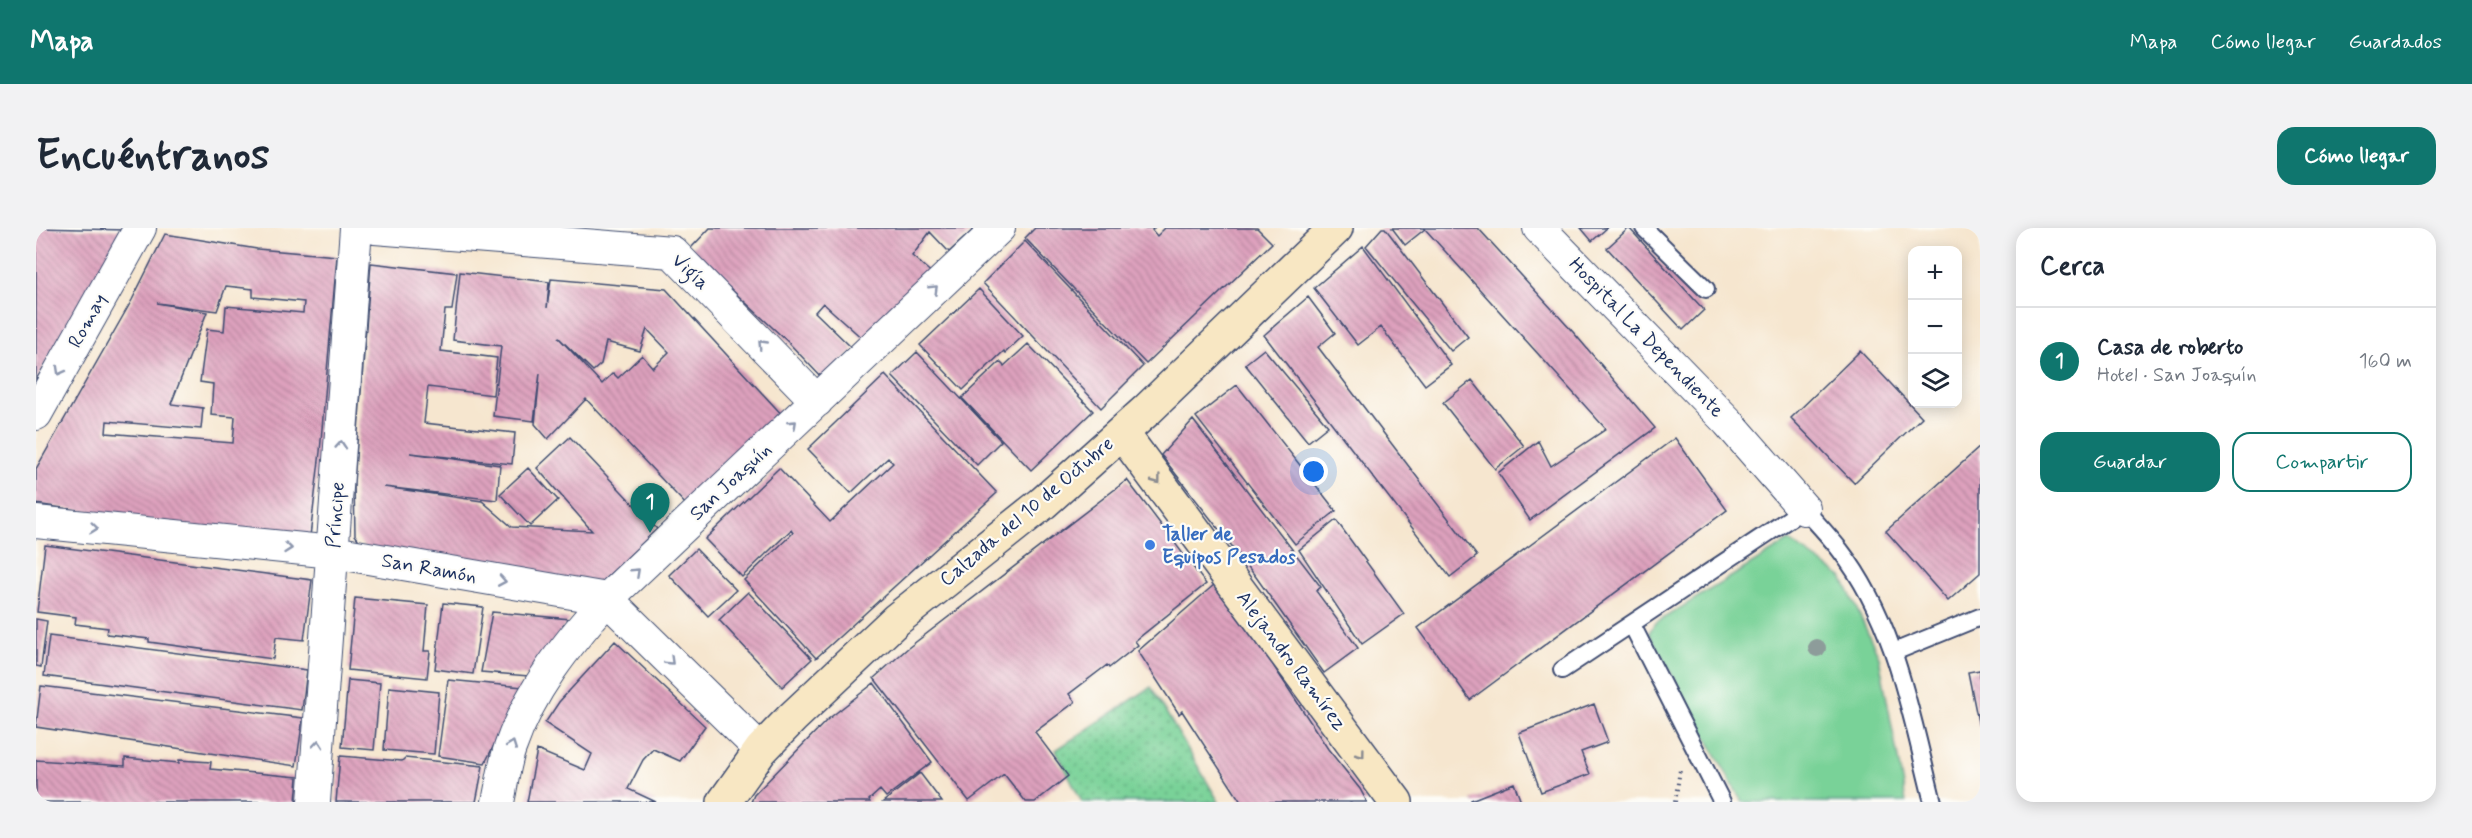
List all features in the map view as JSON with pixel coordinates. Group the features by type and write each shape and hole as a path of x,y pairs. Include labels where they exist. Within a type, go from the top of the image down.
{"main road":[{"name":"Calzada del 10 de Octubre","path":"724,802 761,750 896,620 1043,503 1122,433 1336,228"},
{"name":"Alejandro Ramírez","path":"1122,433 1396,802"}],"street":[{"name":"Romay","path":"36,414 140,228"},
{"name":"Príncipe","path":"314,802 356,228"},
{"name":"Vigía","path":"375,228 674,240 817,401"},
{"name":"San Joaquín","path":"498,802 509,749 525,711 540,684 569,642 606,599 999,228"},
{"name":"Hospital La Dependiente","path":"1539,228 1728,422 1804,509"},
{"name":"San Ramón","path":"36,522 333,552 606,599"},
{"path":"606,599 761,750"}],"lane":[{"path":"1644,228 1706,289"},
{"path":"1562,670 1804,509 1841,551 1872,603 1894,652 1933,802"},
{"path":"1894,652 1980,617"},
{"path":"1632,624 1722,802"}],"green space":[{"path":"1789,541 1842,577 1879,657 1906,802 1742,802 1649,633 1654,624"},
{"path":"1151,687 1219,802 1082,802 1056,750"}],"building":[{"path":"36,228 126,230 36,380"},
{"path":"710,228 975,228 949,252 930,232 912,256 934,275 865,341 823,303 815,312 854,350 823,379 788,342 689,250"},
{"path":"1035,228 1154,228 1152,230 1157,236 1165,228 1257,228 1272,243 1146,364 1025,238"},
{"path":"1382,228 1385,228 1468,337 1451,351 1366,246"},
{"path":"1392,228 1478,228 1573,332 1655,428 1530,520 1498,473 1538,441 1551,466 1606,429 1425,229 1405,245"},
{"path":"1581,228 1607,228 1592,241"},
{"path":"1629,228 1704,310 1683,330 1607,248"},
{"path":"165,234 257,249 337,256 320,452 309,545 36,504 36,469 132,300","holes":["226,286 253,289 253,297 304,302 303,313 226,306 224,331 207,329 200,382 213,384 211,415 235,417 233,443 106,433 107,421 201,429 203,408 171,404 207,312 157,303 217,311"]},
{"path":"1025,241 1143,366 1101,408 983,283"},
{"path":"1363,246 1451,365 1425,385 1381,327 1358,345 1314,288"},
{"path":"371,263 457,273 452,310 445,310 441,351 497,358 493,395 428,387 424,423 515,433 512,464 410,453 500,465 497,500 384,487 482,501 512,527 592,531 537,468 570,437 657,529 589,594 364,547 355,535 354,483"},
{"path":"460,272 549,282 547,308 551,279 666,289 785,418 690,509 586,399 548,439 535,424 540,373 534,421 493,416 501,346 453,340","holes":["647,329 669,352 653,368 642,355 618,378 613,373 602,384 558,337 593,371 601,364 606,342 640,351"]},
{"path":"979,289 1023,336 963,390 920,345"},
{"path":"1308,297 1335,333 1318,347 1477,556 1450,577 1264,335"},
{"path":"1028,344 1093,411 1031,470 962,398 1000,362 1004,366"},
{"path":"1264,349 1328,426 1308,442 1245,364"},
{"path":"1860,351 1908,402 1908,408 1914,408 1922,417 1854,483 1791,418"},
{"path":"917,352 1001,441 977,465 892,376"},
{"path":"885,375 997,493 816,658 744,580 793,533 791,530 742,577 705,539 779,468 830,522 893,463 888,458 851,493 808,449"},
{"path":"1472,380 1524,446 1495,469 1443,403"},
{"path":"1237,385 1336,511 1295,544 1196,417"},
{"path":"1193,420 1321,587 1316,591 1358,648 1324,673 1256,577 1161,455"},
{"path":"1675,438 1727,510 1470,700 1418,628"},
{"path":"1980,447 1980,573 1948,601 1886,531"},
{"path":"528,468 558,500 530,526 500,494"},
{"path":"1127,480 1206,584 1135,641 1138,645 1109,668 1107,665 1069,694 1075,702 1035,732 1068,776 1035,802 1026,802 1004,774 969,801 874,678 908,648"},
{"path":"1336,520 1404,614 1362,644 1299,550"},
{"path":"45,545 312,580 304,640 276,637 273,659 107,634 108,628 75,624 76,617 37,612"},
{"path":"696,549 736,590 708,616 669,575"},
{"path":"1215,584 1367,802 1241,802 1182,711 1179,714 1138,651"},
{"path":"748,592 812,659 782,687 719,620"},
{"path":"355,598 428,605 424,651 430,651 427,678 348,670"},
{"path":"443,603 483,607 473,674 435,669"},
{"path":"492,612 570,619 529,676 481,672"},
{"path":"36,619 47,621 41,667 36,666"},
{"path":"49,636 307,670 302,710 44,676"},
{"path":"615,641 705,726 680,761 653,749 643,760 628,789 656,802 527,802 537,750 585,770 592,754 545,723 559,702"},
{"path":"1980,670 1980,727 1979,727 1968,672"},
{"path":"348,680 380,683 374,750 342,747"},
{"path":"448,680 523,687 485,763 438,756"},
{"path":"874,683 932,762 886,797 880,790 869,800 870,802 751,802 754,795 827,720"},
{"path":"41,686 303,718 296,766 36,727"},
{"path":"389,687 439,692 434,754 384,750"},
{"path":"1594,704 1608,742 1581,752 1590,774 1541,792 1519,733"},
{"path":"340,756 402,761 405,758 483,766 476,802 336,802"},
{"path":"125,758 179,763 179,760 211,762 210,769 298,777 296,802 36,802 36,760 125,766"},
{"path":"920,773 942,802 883,802"},
{"path":"1514,783 1521,802 1472,802 1471,800"}],"place":[{"name":"Casa de roberto","path":"650,533"},
{"name":"Taller de Equipos Pesados","path":"1150,545"}]}
